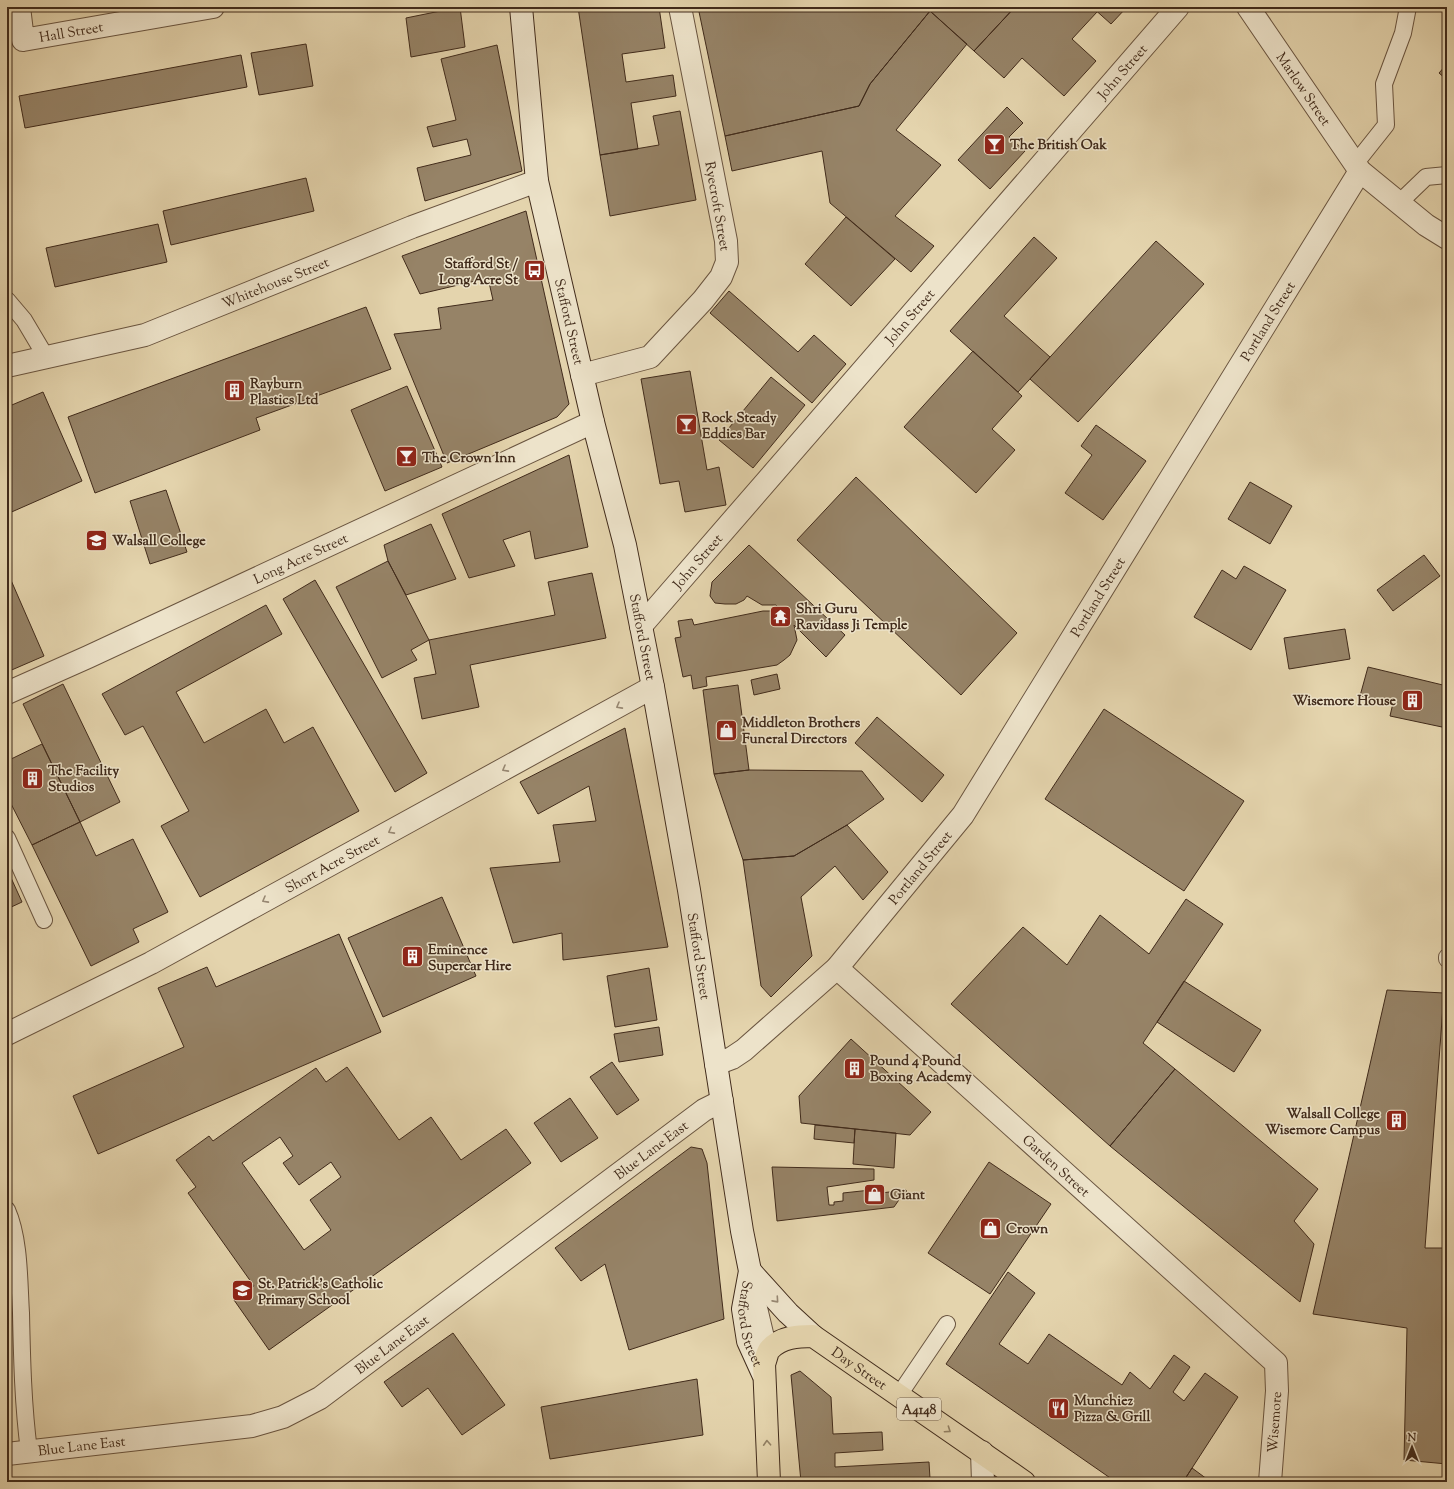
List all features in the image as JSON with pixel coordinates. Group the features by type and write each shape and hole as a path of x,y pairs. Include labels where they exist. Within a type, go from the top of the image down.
{"highway":[{"path":"769,1350 780,1341 791,1337 813,1336"},
{"name":"Day Street","path":"813,1336 1024,1482"},
{"name":"Stafford Street","path":"769,1350 764,1364 769,1482"}],"street":[{"name":"Hall Street","path":"19,7 22,40 213,7"},
{"name":"Stafford Street","path":"521,7 538,181 593,422 625,545 653,687 676,812 742,1231 750,1271 743,1309 748,1341 764,1374"},
{"name":"Ryecroft Street","path":"582,375 650,357 703,300 721,277 727,262 726,241 680,7"},
{"name":"John Street","path":"641,626 1178,7"},
{"name":"Marlow Street","path":"1248,7 1358,168"},
{"path":"1358,168 1426,225 1447,238"},
{"name":"Portland Street","path":"716,1064 732,1058 744,1050 837,968 963,815 1358,168"},
{"name":"Whitehouse Street","path":"7,366 145,335 412,227 538,181"},
{"name":"Long Acre Street","path":"7,693 88,657 593,422"},
{"name":"Short Acre Street","path":"7,1034 151,963 653,687"},
{"name":"Garden Street","path":"837,968 1276,1363"},
{"name":"Blue Lane East","path":"7,1454 252,1426 283,1417 320,1398 704,1110 722,1101"},
{"name":"Stafford Street","path":"750,1271 788,1313 813,1336"},
{"name":"Wisemore","path":"1270,1482 1277,1391 1276,1363"},
{"path":"982,1452 983,1482"}],"lane":[{"path":"1358,168 1386,125 1384,84 1403,33 1408,7"},
{"path":"1399,203 1426,178 1447,175"},
{"path":"7,300 24,320 46,357"},
{"path":"7,838 44,920"},
{"path":"7,1210 13,1223 19,1277 24,1413 29,1451"},
{"path":"750,1271 769,1350"},
{"path":"899,1395 946,1324"}],"building":[{"path":"460,7 465,47 411,57 406,18"},
{"path":"578,7 659,7 665,48 622,54 626,82 673,75 676,96 631,103 638,149 600,155"},
{"path":"698,7 929,7 930,11 870,84 859,106 725,136"},
{"path":"934,7 1015,7 974,51 930,11"},
{"path":"1015,7 1092,7 1097,12 1072,39 1096,61 1064,96 1022,58 1004,78 974,51"},
{"path":"1092,7 1127,7 1111,24"},
{"path":"930,11 967,44 896,130 941,165 895,216 934,246 911,272 830,203 822,151 732,171 725,136 859,106 870,84"},
{"path":"306,44 313,86 259,95 251,53"},
{"path":"497,45 522,171 425,201 417,168 471,155 467,139 433,147 427,127 456,120 441,59"},
{"path":"241,55 247,87 25,128 19,96"},
{"path":"1447,64 1447,80 1439,73"},
{"name":"The British Oak","path":"1007,107 1023,123 1009,137 1025,151 990,189 958,160"},
{"path":"680,111 696,200 610,216 600,155 659,145 653,116"},
{"path":"306,178 314,211 171,245 163,211"},
{"path":"526,211 569,404 557,417 447,463 394,334 441,329 438,308 493,300 488,278 420,294 402,256"},
{"path":"846,217 895,259 851,306 805,264"},
{"path":"158,224 167,262 55,287 46,248"},
{"path":"1034,237 1057,258 1004,316 1050,357 1018,392 950,331"},
{"path":"1156,241 1204,284 1078,422 1030,379"},
{"path":"729,291 798,352 814,335 846,364 812,403 710,313"},
{"name":"Rayburn Plastics Ltd","path":"366,307 391,369 256,418 260,430 95,493 68,417"},
{"path":"973,351 1022,396 992,429 1015,450 976,493 904,427"},
{"path":"690,371 707,470 719,467 726,505 685,512 679,481 660,484 641,379"},
{"path":"771,377 805,405 753,468 719,440"},
{"path":"407,386 442,467 385,491 351,410"},
{"path":"43,392 82,481 7,514 7,407"},
{"path":"1096,425 1146,461 1103,520 1065,493 1092,455 1081,446"},
{"path":"569,455 588,547 535,559 530,531 503,540 515,566 469,578 442,514"},
{"path":"856,477 1017,633 961,695 797,540"},
{"path":"1250,482 1292,506 1270,544 1228,519"},
{"path":"166,490 187,552 150,564 130,501"},
{"path":"431,524 456,579 406,595 388,561 384,545"},
{"name":"Shri Guru Ravidass Ji Temple","path":"749,545 845,635 826,657 794,625 797,640 790,655 777,665 706,677 707,686 693,689 691,675 683,677 675,638 681,637 678,621 692,619 694,625 763,611 782,613 776,605 762,605 747,596 744,600 736,604 725,604 715,603 710,596 712,582"},
{"path":"1424,555 1440,576 1393,611 1377,590"},
{"path":"388,561 429,640 411,650 417,660 382,678 336,587"},
{"path":"1244,566 1286,590 1251,650 1194,617 1222,570 1236,579"},
{"path":"7,571 44,656 7,672"},
{"path":"592,573 606,638 470,665 479,707 422,719 414,678 436,674 429,640 555,615 548,582"},
{"path":"315,580 427,773 395,792 283,599"},
{"path":"266,605 282,634 176,692 204,743 266,709 284,743 313,727 359,811 200,897 161,826 189,811 143,726 125,735 102,694"},
{"path":"1345,629 1350,659 1289,669 1284,638"},
{"name":"Wisemore House","path":"1368,667 1447,686 1447,712 1442,727 1390,716 1393,703 1360,696"},
{"path":"777,674 780,689 754,695 751,680"},
{"path":"63,684 120,802 80,822 23,704"},
{"name":"Middleton Brothers Funeral Directors","path":"738,685 749,770 714,774 703,690"},
{"path":"1104,709 1244,801 1184,891 1045,799"},
{"path":"877,717 944,775 922,802 855,743"},
{"path":"625,728 668,947 563,960 562,933 513,943 490,868 560,862 553,825 596,821 589,786 538,814 520,782"},
{"name":"The Facility Studios","path":"42,744 80,822 32,845 7,796 7,761"},
{"path":"749,770 862,771 884,799 847,825 794,856 743,860 714,774"},
{"path":"80,822 96,856 133,839 168,912 133,929 139,942 91,966 32,845"},
{"path":"847,825 888,872 863,900 835,866 801,897 812,956 771,997 761,986 743,860 794,856"},
{"path":"7,869 22,902 7,909"},
{"name":"Eminence Supercar Hire","path":"442,897 476,976 383,1017 348,938"},
{"path":"1186,899 1223,924 1143,1043 1175,1069 1110,1146 951,1004 1023,927 1067,965 1100,915 1149,954"},
{"path":"339,934 381,1032 98,1154 73,1096 184,1047 158,988 207,967 216,987"},
{"path":"649,968 657,1020 615,1027 607,976"},
{"path":"1184,981 1261,1030 1234,1072 1157,1022"},
{"name":"Walsall College Wisemore Campus","path":"1387,990 1444,993 1425,1248 1447,1248 1447,1464 1404,1460 1407,1328 1313,1314"},
{"path":"659,1027 663,1055 619,1062 614,1034"},
{"name":"Pound 4 Pound Boxing Academy","path":"851,1039 931,1112 910,1135 801,1123 799,1096"},
{"path":"612,1062 639,1100 617,1115 590,1077"},
{"path":"347,1067 399,1140 431,1117 461,1160 506,1129 531,1163 269,1350 234,1300 254,1286 188,1193 196,1187 176,1160 209,1136 213,1141 316,1068 326,1082","holes":["280,1137 293,1156 283,1163 299,1185 331,1162 341,1177 310,1200 331,1230 304,1250 242,1163"]},
{"path":"1175,1069 1318,1189 1294,1221 1314,1244 1300,1302 1110,1146"},
{"path":"570,1098 598,1138 561,1162 534,1123"},
{"path":"815,1125 855,1129 854,1143 814,1139"},
{"path":"855,1129 896,1133 894,1168 853,1164"},
{"path":"691,1147 702,1149 707,1163 724,1319 629,1350 605,1264 581,1281 555,1248"},
{"name":"Crown","path":"989,1162 1051,1204 990,1294 928,1253"},
{"name":"Giant","path":"772,1167 874,1169 874,1180 827,1187 829,1205 834,1205 834,1202 843,1201 843,1193 880,1189 881,1193 906,1190 907,1194 903,1194 894,1207 777,1221"},
{"path":"1008,1272 1035,1293 999,1344 1028,1364 1049,1334 1122,1385 1130,1372 1150,1389 1174,1355 1190,1367 1173,1392 1184,1401 1205,1373 1238,1397 1183,1482 1116,1482 946,1364"},
{"path":"453,1333 505,1405 462,1435 428,1388 402,1407 384,1382"},
{"path":"800,1371 831,1397 833,1434 882,1432 883,1450 835,1453 835,1467 929,1462 930,1479 885,1482 801,1482 791,1375"},
{"path":"697,1379 703,1435 550,1459 541,1407"},
{"path":"1192,1468 1211,1482 1183,1482"}],"place":[{"name":"The British Oak","path":"995,144"},
{"name":"Stafford St / Long Acre St","path":"534,271"},
{"name":"Rayburn Plastics Ltd","path":"235,391"},
{"name":"Rock Steady Eddies Bar","path":"687,425"},
{"name":"The Crown Inn","path":"406,457"},
{"name":"Walsall College","path":"97,540"},
{"name":"Shri Guru Ravidass Ji Temple","path":"781,616"},
{"name":"Wisemore House","path":"1412,700"},
{"name":"Middleton Brothers Funeral Directors","path":"726,730"},
{"name":"The Facility Studios","path":"33,778"},
{"name":"Eminence Supercar Hire","path":"412,957"},
{"name":"Pound 4 Pound Boxing Academy","path":"854,1068"},
{"name":"Walsall College Wisemore Campus","path":"1396,1121"},
{"name":"Giant","path":"874,1194"},
{"name":"Crown","path":"990,1228"},
{"name":"St. Patrick's Catholic Primary School","path":"242,1291"},
{"name":"Munchiez Pizza & Grill","path":"1059,1408"}]}
